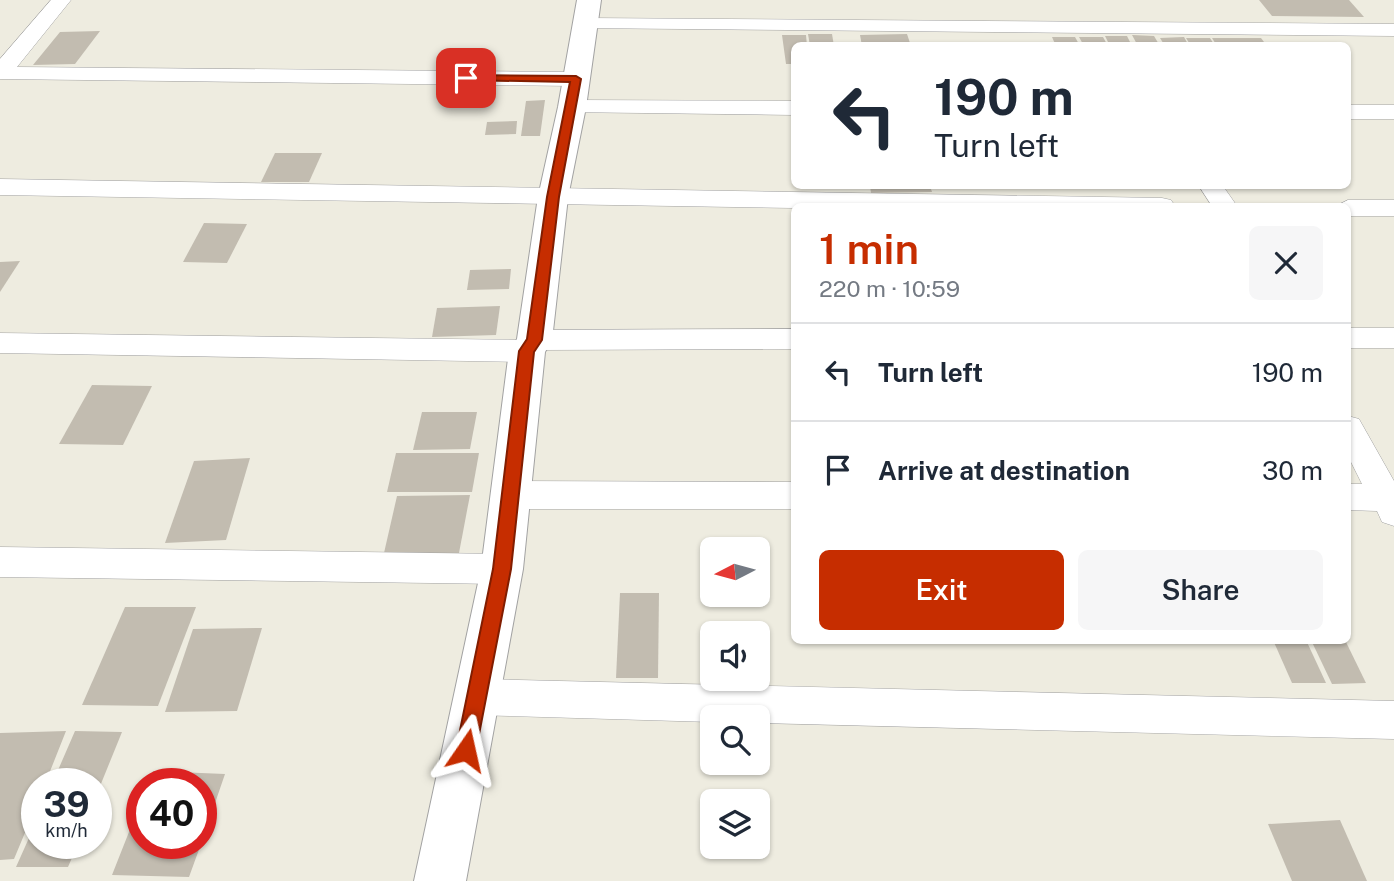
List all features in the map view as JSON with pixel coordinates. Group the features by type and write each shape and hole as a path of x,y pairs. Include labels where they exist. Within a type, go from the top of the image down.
{"street":[{"path":"0,73 61,0"},
{"path":"440,881 502,569 509,495 553,197 587,12 1394,30"},
{"path":"0,73 574,93 791,108"},
{"path":"1351,112 1394,113"},
{"path":"0,187 959,203"},
{"path":"1351,208 1394,208"},
{"path":"1351,338 1394,338"},
{"path":"0,343 531,345 791,339"},
{"path":"1351,433 1391,502"},
{"path":"509,495 791,496"},
{"path":"1351,497 1391,502"},
{"path":"0,562 502,569"},
{"path":"476,697 1394,720"}],"building":[{"path":"1259,0 1349,0 1364,17 1272,16"},
{"path":"100,31 75,64 33,65 60,32"},
{"path":"808,34 832,34 833,42 809,42"},
{"path":"907,34 910,42 861,42 860,35"},
{"path":"782,35 806,35 807,42 791,42 791,64 786,64"},
{"path":"1132,35 1154,36 1158,42 1136,42"},
{"path":"1105,36 1127,36 1130,42 1108,42"},
{"path":"1052,37 1075,37 1078,42 1054,42"},
{"path":"1079,37 1103,37 1106,42 1082,42"},
{"path":"1184,37 1187,42 1162,42 1160,38"},
{"path":"1186,38 1210,38 1212,42 1188,42"},
{"path":"1212,38 1261,38 1264,42 1214,42"},
{"path":"545,100 540,136 521,136 526,101"},
{"path":"517,121 516,134 485,135 487,122"},
{"path":"275,153 322,153 309,182 261,182"},
{"path":"870,189 931,189 932,192 871,193"},
{"path":"204,223 247,224 227,263 183,262"},
{"path":"20,261 0,292 0,262"},
{"path":"511,269 509,289 467,290 470,270"},
{"path":"500,306 496,335 432,337 437,308"},
{"path":"92,385 152,386 123,445 59,444"},
{"path":"422,412 477,412 470,449 413,450"},
{"path":"396,453 479,453 472,492 387,492"},
{"path":"250,458 226,540 165,543 194,461"},
{"path":"470,495 459,553 384,553 397,496"},
{"path":"620,593 659,593 658,678 616,678"},
{"path":"125,607 196,607 158,706 82,705"},
{"path":"262,628 237,711 165,712 193,629"},
{"path":"1275,644 1308,644 1326,683 1292,683"},
{"path":"1313,644 1347,644 1366,683 1332,684"},
{"path":"66,731 51,768 21,768 21,842 14,859 0,860 0,733"},
{"path":"75,731 122,732 107,768 59,768"},
{"path":"217,774 225,774 217,797"},
{"path":"1340,820 1367,881 1292,881 1268,824"},
{"path":"126,840 126,859 196,859 189,877 112,875"},
{"path":"21,856 21,859 71,859 68,867 16,867"}],"route":[{"path":"466,78 576,79 553,197 534,340 527,351 502,569 466,750"}]}
